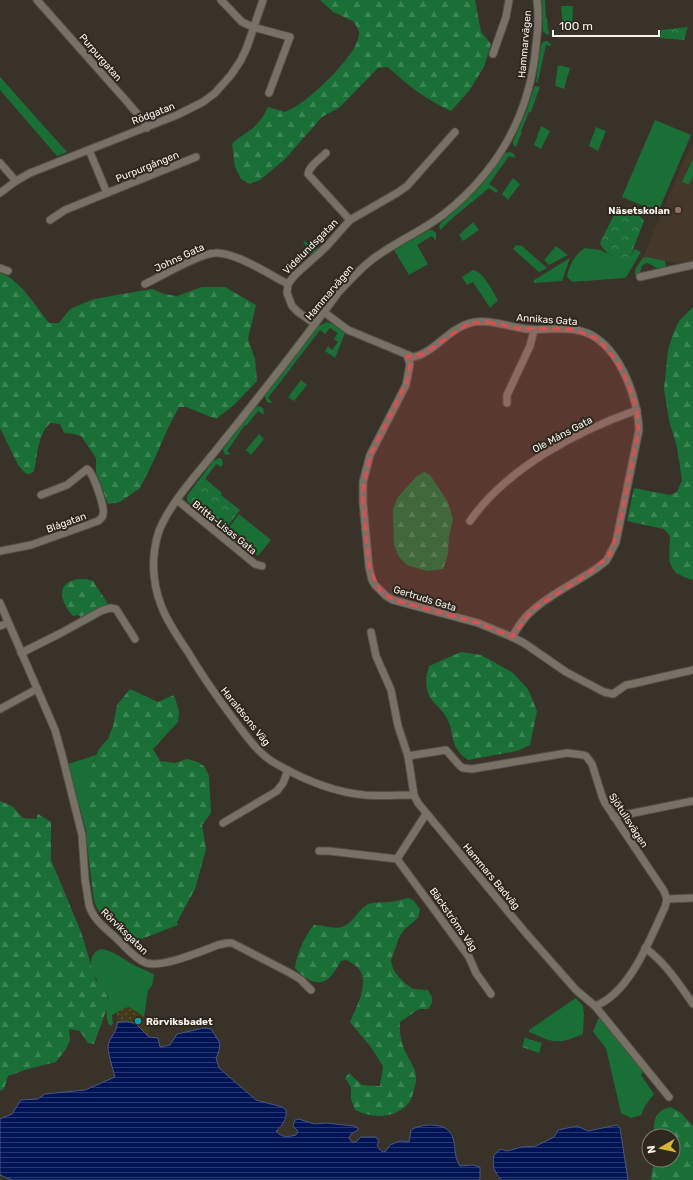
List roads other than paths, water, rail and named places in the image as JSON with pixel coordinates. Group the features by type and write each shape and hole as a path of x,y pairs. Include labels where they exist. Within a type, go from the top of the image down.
{"street":[{"name":"Purpurgatan","path":"37,0 129,104 147,128"},
{"path":"221,0 242,22 253,27 290,37 269,94"},
{"name":"Rödgatan","path":"0,193 30,173 132,132 147,128 203,102 215,93 231,75 241,60 263,0"},
{"path":"493,54 506,17 509,0"},
{"name":"Hammarvägen","path":"156,547 163,522 177,500 338,293 363,267 396,243 445,214 468,192 489,168 506,144 516,126 531,83 537,36 537,0"},
{"name":"Videlundsgatan","path":"315,324 292,306 287,293 288,284 295,275 326,247 350,220 408,186 455,132"},
{"name":"Purpurgången","path":"89,150 107,193"},
{"name":"Videlundsgatan","path":"326,153 312,167 308,174 350,220"},
{"name":"Purpurgången","path":"50,220 65,210 196,157"},
{"path":"0,163 16,181"},
{"name":"Johns Gata","path":"145,284 200,257 216,252 229,254 288,284"},
{"path":"640,277 693,265"},
{"path":"0,268 8,271"},
{"path":"324,312 348,330 407,356"},
{"name":"Annikas Gata","path":"407,356 413,357 423,354 454,331 469,323 488,322 534,330 560,328 572,329 584,332 598,339 610,351 630,387 637,410 638,440 613,550 606,561 598,568 533,609 512,637"},
{"path":"507,403 507,395 530,346 534,330"},
{"name":"Gertruds Gata","path":"407,356 410,364 406,385 370,455 363,482 363,510 369,567 372,579 380,590 393,600 478,623 512,637 536,651 566,672 609,694 613,694 626,685 693,670"},
{"name":"Ole Måns Gata","path":"470,521 486,500 537,458 586,432 620,416 637,410"},
{"name":"Blågatan","path":"0,551 31,545 98,521 103,515 103,507 93,476 87,469 67,485 41,495"},
{"name":"Britta-Lisas Gata","path":"177,500 255,564 262,566"},
{"name":"Haraldsons Väg","path":"156,547 154,568 155,582 161,606 169,622 210,687 247,736 266,756 288,770 326,786 353,793 414,795"},
{"name":"Rörviksgatan","path":"0,603 55,730 81,831 89,905 98,922 135,956 148,964 160,964 218,945 232,943 290,973 300,979 311,990"},
{"path":"21,653 101,611 110,608 116,609 135,639"},
{"path":"0,626 8,623"},
{"name":"Hammars Badväg","path":"372,632 376,656 391,690 398,726 408,756 414,795 418,803 525,932 576,990 595,1006 669,1097"},
{"path":"0,709 37,689"},
{"name":"Sjötullsvägen","path":"408,756 446,750 460,766 463,768 472,769 567,753 586,756 592,764 602,796 614,817 664,891 667,899"},
{"path":"223,823 277,791 283,783 288,770"},
{"path":"614,817 693,801"},
{"path":"319,852 329,851 397,859 426,814"},
{"name":"Bäckströms Väg","path":"397,859 469,956 476,973 491,994"},
{"path":"595,1006 601,1004 617,990 634,968 665,907 667,899 693,898"},
{"path":"645,948 654,954 664,965 693,1004"}],"place":[{"name":"Näsetskolan","path":"678,210"},
{"name":"Rörviksbadet","path":"138,1021"}]}
